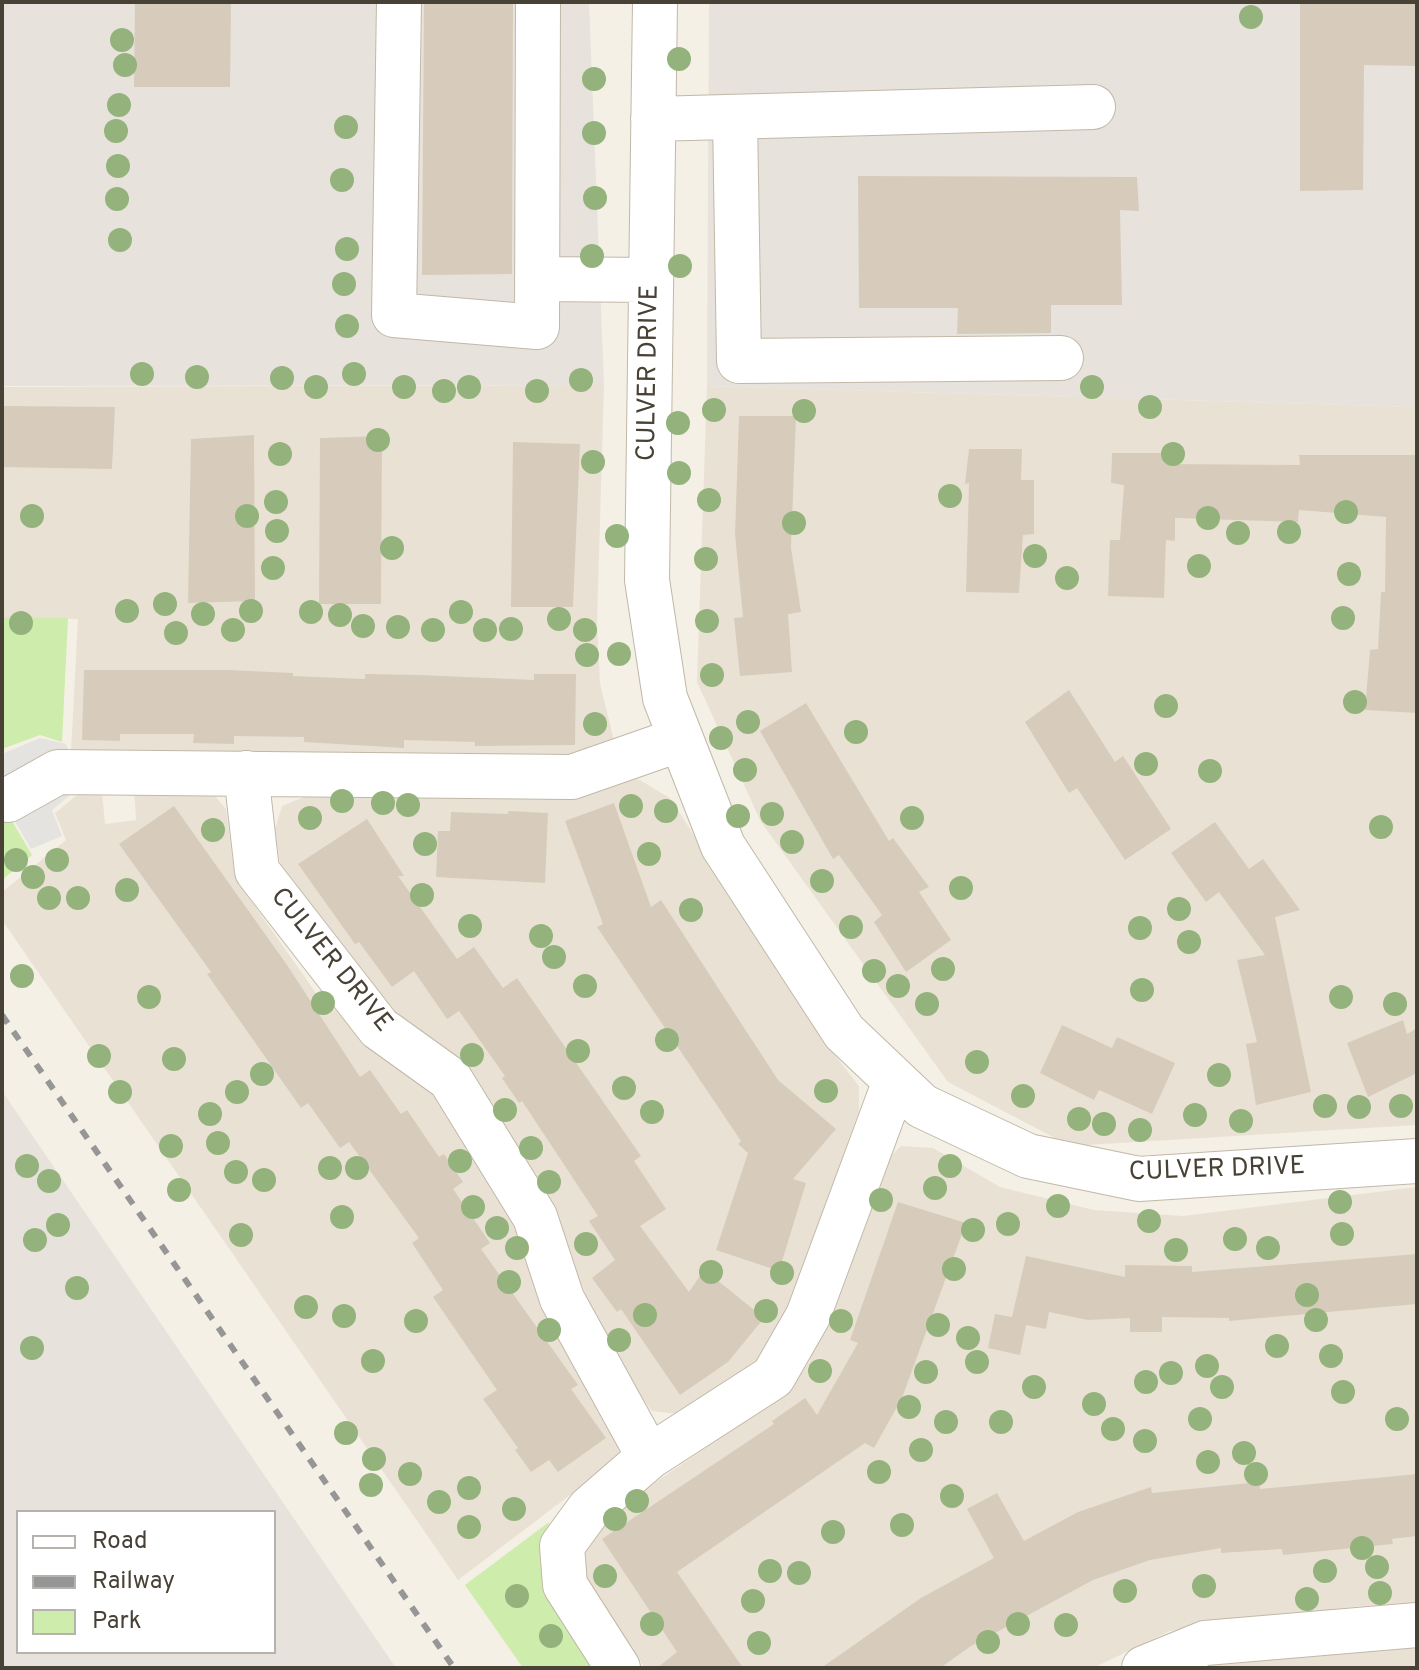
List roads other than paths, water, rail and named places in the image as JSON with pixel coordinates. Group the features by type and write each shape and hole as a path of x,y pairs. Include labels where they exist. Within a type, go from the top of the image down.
{"street":[{"path":"399,2 394,315 537,327 538,2"},
{"name":"CULVER DRIVE","path":"655,2 647,580 665,698 723,846 844,1032 922,1106 1028,1156 1139,1179 1417,1161"},
{"path":"653,119 1093,107"},
{"path":"735,117 739,361 1061,358"},
{"path":"537,279 651,280"},
{"path":"8,800 58,772 572,777 681,739"},
{"name":"CULVER DRIVE","path":"246,773 257,871 379,1028 450,1079 535,1217 562,1299 649,1457"},
{"path":"618,1668 565,1585 562,1546 589,1509 649,1457 773,1377 808,1316 895,1081"},
{"path":"1144,1668 1205,1643 1417,1625"}],"railway":[{"path":"2,1015 454,1668"}]}
